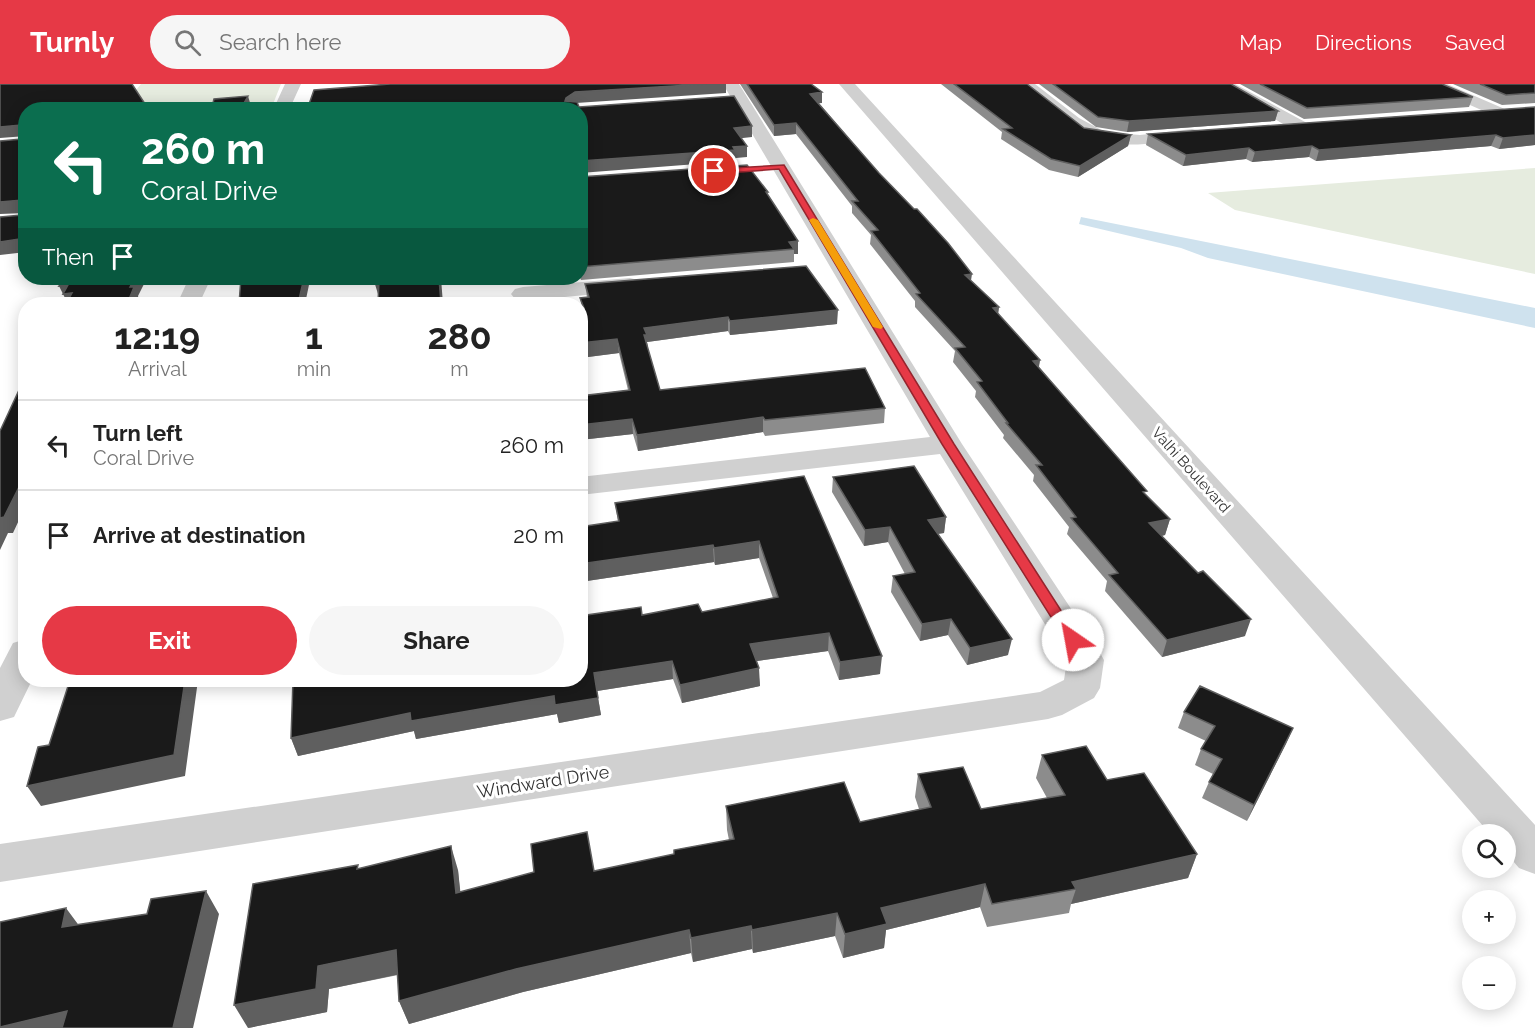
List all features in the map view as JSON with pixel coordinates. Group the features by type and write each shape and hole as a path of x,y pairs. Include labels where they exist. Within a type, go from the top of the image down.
{"street":[{"path":"285,102 293,84"},
{"name":"Valhi Boulevard","path":"847,84 1535,855"},
{"path":"1025,84 1090,133 1080,139 1095,147 1113,147 1127,139 1208,133"},
{"path":"1224,84 1307,126 1266,129"},
{"path":"1434,84 1506,112 1465,115"},
{"path":"588,485 948,444 829,268 769,167 730,95"},
{"path":"523,294 652,283"},
{"name":"Windward Drive","path":"0,863 1048,705 1081,688 1086,660 948,444"},
{"path":"0,707 18,669"}],"shaded area":[{"path":"141,84 281,84 274,102 126,102"},
{"path":"1535,168 1535,274 1235,210 1208,193"}],"water":[{"path":"1081,217 1535,308 1535,328 1208,258 1181,248 1079,224"}],"building":[{"path":"0,84 132,84 144,102 18,102 18,125 0,127"},
{"path":"390,84 707,84 575,92 565,101 577,102 310,102 314,90"},
{"path":"747,84 811,84 822,92 810,94 879,173 948,243 972,274 965,275 999,307 993,308 1040,360 1033,361 1147,491 1143,492 1170,519 1149,523 1198,573 1203,571 1251,619 1167,640 1109,575 1118,573 1071,518 1076,517 1036,465 1042,465 1006,423 1008,423 977,382 982,381 955,348 965,347 916,294 920,293 871,231 878,230 852,201 858,201 796,123 774,125"},
{"path":"954,84 1027,84 1084,128 1131,135 1080,166 1051,159 1003,129 1012,128"},
{"path":"1053,84 1231,84 1278,111 1129,121 1098,117"},
{"path":"1260,84 1442,84 1473,97 1307,108"},
{"path":"1480,84 1535,84 1535,93 1506,95"},
{"path":"248,96 245,102 213,102 214,99"},
{"path":"734,96 752,126 734,128 747,146 733,147 735,150 588,160 588,106"},
{"path":"1535,107 1535,135 1503,138 1496,135 1319,150 1312,146 1255,152 1249,148 1186,155 1148,134"},
{"path":"18,139 18,200 0,202 0,141"},
{"path":"747,165 768,192 766,192 798,241 789,242 794,249 588,266 588,176"},
{"path":"18,215 18,239 0,242 0,217"},
{"path":"806,266 838,310 730,321 728,317 644,328 660,390 865,368 885,408 765,420 763,417 637,435 632,419 588,424 588,395 630,390 617,339 588,342 589,297 585,285"},
{"path":"68,285 131,285 130,287 134,287 130,297 70,297 72,293 63,294"},
{"path":"240,285 302,285 300,297 240,297"},
{"path":"379,285 440,285 440,297 378,297"},
{"path":"18,392 18,489 4,517 0,518 0,431"},
{"path":"914,466 946,517 928,520 1012,639 970,648 951,619 922,624 893,576 915,572 890,527 865,530 833,477"},
{"path":"804,476 882,656 840,662 829,633 750,644 759,668 680,685 672,661 594,673 598,698 555,705 554,696 411,721 410,713 291,738 293,687 588,687 588,615 641,607 642,615 698,604 702,612 778,597 759,541 714,548 713,545 588,563 588,526 619,521 615,503"},
{"path":"1200,686 1293,728 1254,805 1209,782 1222,759 1201,749 1215,726 1184,712"},
{"path":"68,687 184,687 174,755 27,786 38,747 49,745"},
{"path":"1086,746 1107,780 1144,773 1197,854 1072,882 1076,889 992,904 985,884 881,908 887,924 845,934 837,913 752,930 751,926 691,938 689,930 516,969 399,1001 396,950 318,966 316,989 234,1005 253,884 358,865 357,869 451,846 456,893 534,872 531,844 587,832 594,871 674,854 674,850 734,839 726,806 844,782 860,822 931,807 918,774 963,767 981,809 1065,795 1042,755"},
{"path":"206,891 173,1028 62,1028 67,1011 0,1027 0,922 66,908 62,927 147,914 151,899"}],"slow traffic":[{"path":"813,220 878,327"}],"route":[{"path":"714,171 781,166 948,444 1073,640"}]}
